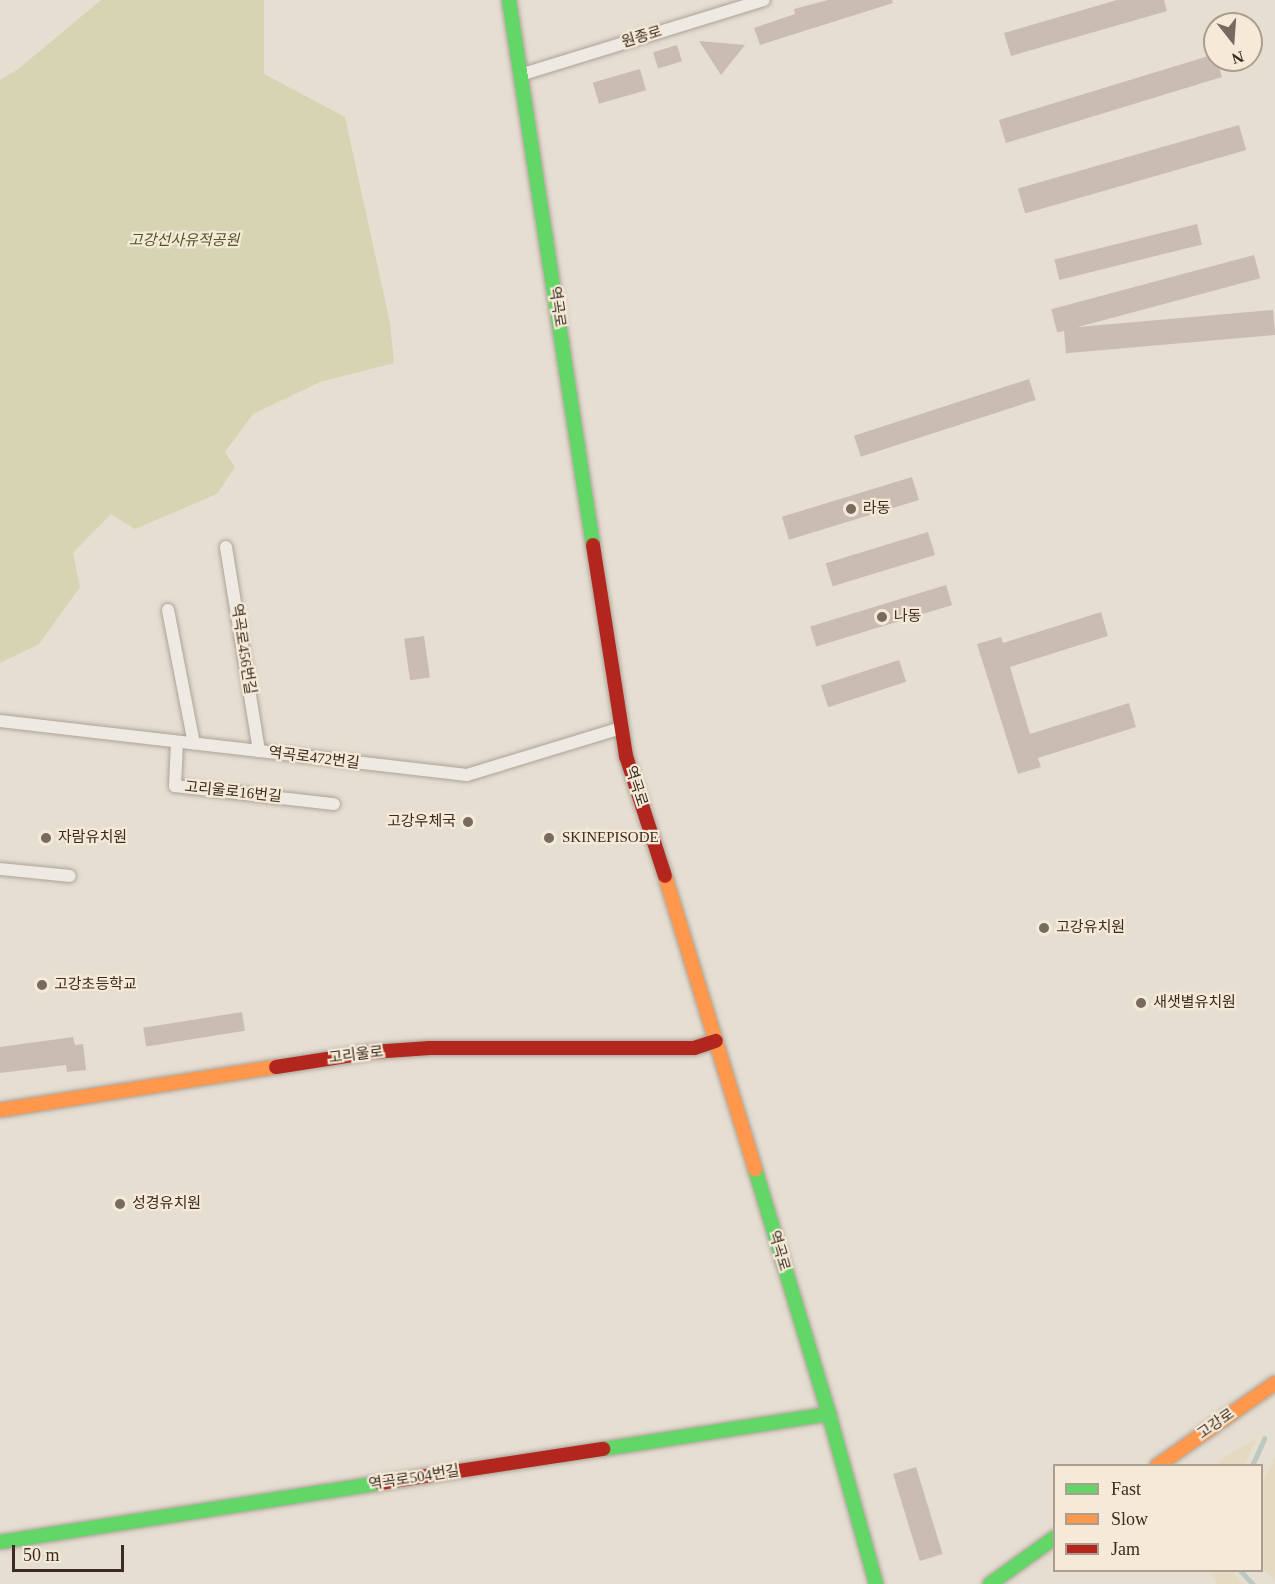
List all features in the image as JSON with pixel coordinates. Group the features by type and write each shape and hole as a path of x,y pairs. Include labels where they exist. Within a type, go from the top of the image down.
{"street":[{"name":"역곡로","path":"509,0 626,756 716,1041 829,1414 876,1584"},
{"name":"원종로","path":"520,75 764,0"},
{"name":"역곡로456번길","path":"226,547 259,751"},
{"path":"168,610 194,744"},
{"name":"역곡로472번길","path":"0,722 466,775 621,728"},
{"name":"고리울로16번길","path":"177,742 175,786 334,804"},
{"path":"0,869 70,876"},
{"name":"고리울로","path":"0,1110 372,1052 430,1048 694,1048 716,1041"},
{"name":"고강로","path":"1160,1464 1275,1383"},
{"name":"역곡로504번길","path":"0,1542 829,1414"},
{"path":"990,1584 1053,1539"}],"shaded area":[{"path":"1257,1438 1245,1464 1217,1464 1226,1456"},
{"path":"1275,1456 1275,1580 1263,1569 1263,1482"},
{"path":"1212,1572 1233,1572 1243,1584 1216,1584"}],"green space":[{"name":"고강선사유적공원","path":"101,0 264,0 264,74 345,117 390,323 394,363 320,382 253,414 225,452 235,467 217,494 135,529 111,514 73,553 80,587 39,644 0,663 0,80 17,70"}],"building":[{"path":"828,0 892,0 893,3 760,45 754,28 795,14 794,9"},
{"path":"1117,0 1164,0 1167,11 1011,56 1004,33"},
{"path":"699,41 745,45 721,75"},
{"path":"677,45 682,61 658,69 653,52"},
{"path":"1203,58 1203,72 1221,72 1222,77 1006,143 999,120"},
{"path":"640,69 646,90 599,104 593,83"},
{"path":"1239,125 1246,150 1025,213 1018,188"},
{"path":"1197,224 1202,244 1059,280 1054,260"},
{"path":"1254,255 1260,278 1057,333 1051,309"},
{"path":"1273,310 1275,335 1066,353 1064,328"},
{"path":"1029,379 1036,400 861,457 854,436"},
{"name":"라동","path":"912,477 919,500 789,540 782,517"},
{"path":"928,532 935,555 833,586 826,563"},
{"name":"나동","path":"946,585 952,605 816,647 810,627"},
{"path":"1101,612 1108,636 1010,667 1030,734 1129,703 1136,727 1038,758 1041,767 1018,774 977,644 1001,637 1003,643"},
{"path":"424,636 430,678 410,680 404,639"},
{"path":"899,660 906,682 828,707 821,685"},
{"path":"242,1012 245,1031 146,1046 143,1028"},
{"path":"73,1037 75,1045 83,1044 86,1070 67,1072 66,1065 0,1073 0,1047"},
{"path":"916,1467 943,1554 920,1561 893,1474"}],"waterway":[{"path":"1253,1464 1264,1439"},
{"path":"1242,1572 1253,1584"}],"traffic: fast":[{"path":"509,0 593,545"},
{"path":"755,1169 829,1414 876,1584"},
{"path":"603,1449 829,1414"},
{"path":"0,1542 380,1483"},
{"path":"990,1584 1053,1539"}],"traffic: slow":[{"path":"665,876 755,1169"},
{"path":"0,1110 276,1067"},
{"path":"1160,1464 1275,1383"}],"traffic: jam":[{"path":"593,545 626,756 665,876"},
{"path":"276,1067 372,1052 430,1048 694,1048 716,1041"},
{"path":"380,1483 603,1449"}],"place":[{"name":"라동","path":"851,509"},
{"name":"나동","path":"882,617"},
{"name":"고강우체국","path":"468,822"},
{"name":"자람유치원","path":"46,838"},
{"name":"SKINEPISODE","path":"549,838"},
{"name":"고강유치원","path":"1044,928"},
{"name":"고강초등학교","path":"42,985"},
{"name":"새샛별유치원","path":"1141,1003"},
{"name":"성경유치원","path":"120,1204"}]}
